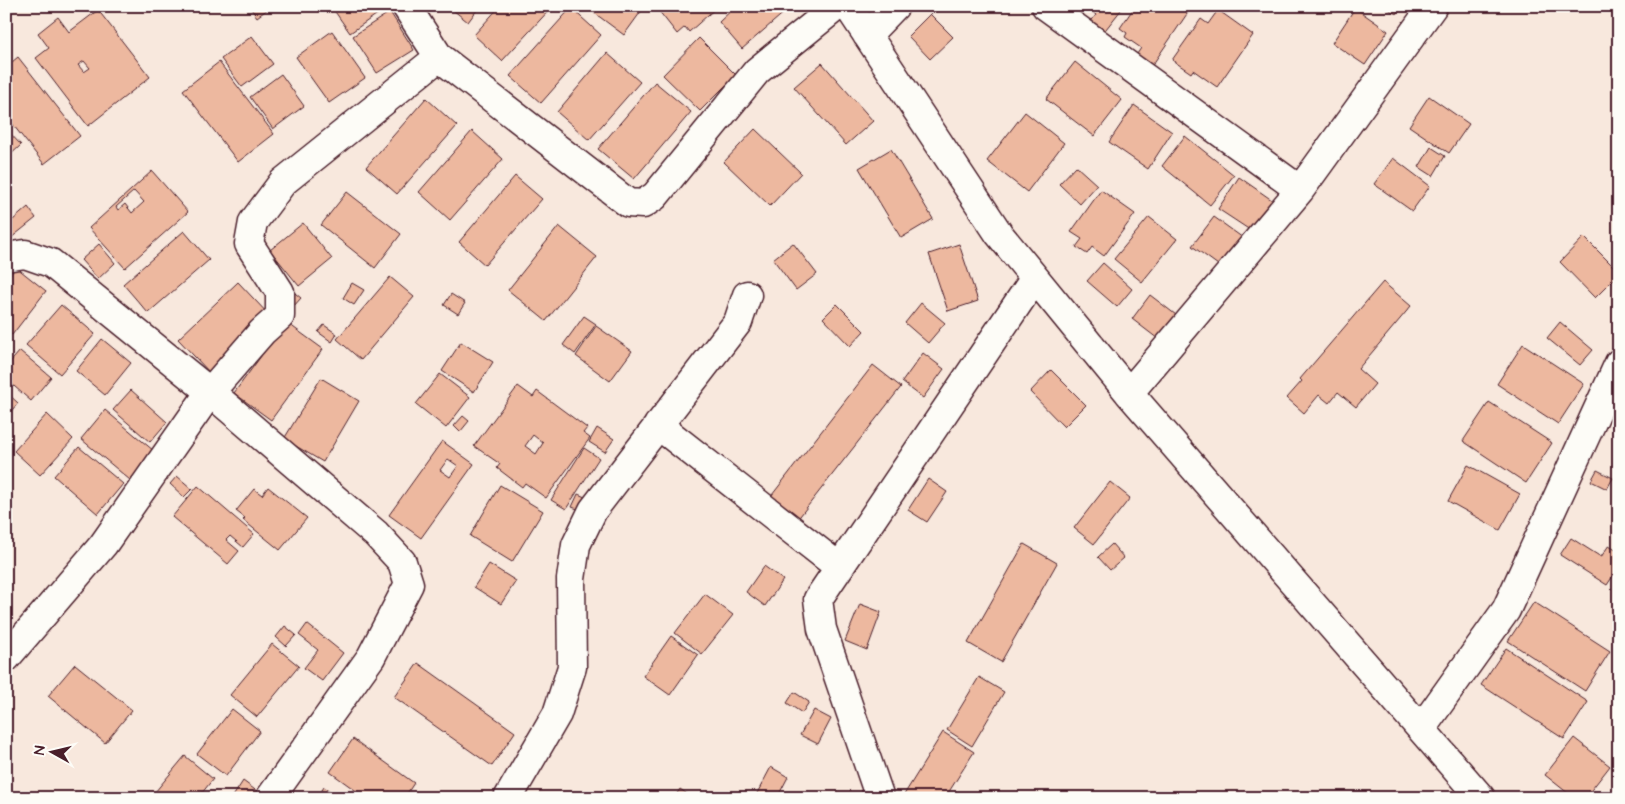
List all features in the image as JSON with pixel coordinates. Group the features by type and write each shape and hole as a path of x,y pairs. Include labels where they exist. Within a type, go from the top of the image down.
{"street":[{"path":"406,6 439,57 628,203 643,204 655,196 757,71 837,6"},
{"path":"848,6 999,234 1129,393 1481,798"},
{"path":"867,35 895,6"},
{"path":"1046,6 1300,190"},
{"path":"1129,393 1300,190 1433,6"},
{"path":"6,658 104,545 210,392 262,332 280,316 280,292 250,244 253,222 284,182 439,57"},
{"path":"6,258 25,254 52,263 210,392 376,534 402,562 409,584 371,656 270,798"},
{"path":"880,798 822,628 818,599 1035,278"},
{"path":"508,798 557,714 572,667 572,579 576,545 593,510 738,322 747,295"},
{"path":"1421,729 1506,610 1616,376"},
{"path":"658,425 839,566"}],"building":[{"path":"249,6 272,6 257,17"},
{"path":"331,6 385,6 386,8 350,33"},
{"path":"448,6 480,6 468,22"},
{"path":"500,6 553,6 502,61 474,35"},
{"path":"585,6 645,6 624,35"},
{"path":"655,6 718,6 689,32 685,27 677,34"},
{"path":"736,6 784,6 787,10 742,49 719,22"},
{"path":"1086,6 1117,6 1121,10 1102,34 1089,24 1096,15"},
{"path":"1135,6 1188,6 1191,8 1151,67 1135,57 1141,48 1125,37 1127,33 1120,28"},
{"path":"1384,6 1401,6 1396,14"},
{"path":"571,8 601,35 541,103 510,76"},
{"path":"1355,8 1388,31 1365,65 1332,43"},
{"path":"98,10 150,77 88,126 36,58 49,48 38,33 58,17 69,32","holes":["84,61 90,68 84,72 78,65"]},
{"path":"1218,10 1253,35 1217,87 1193,70 1191,73 1172,60 1201,19 1208,24"},
{"path":"390,12 414,50 377,73 353,36"},
{"path":"930,14 953,37 930,59 908,36"},
{"path":"332,31 365,78 329,103 296,57"},
{"path":"252,36 273,64 242,87 221,59"},
{"path":"699,38 736,75 700,111 663,75"},
{"path":"607,53 640,82 589,140 557,112"},
{"path":"18,57 80,136 44,164 6,116 6,67"},
{"path":"219,62 274,134 238,162 183,90"},
{"path":"1075,62 1122,100 1094,136 1046,99"},
{"path":"822,63 873,121 846,145 794,87"},
{"path":"281,74 304,106 273,129 250,97"},
{"path":"655,82 691,112 634,179 598,149"},
{"path":"1429,96 1469,124 1449,153 1409,126"},
{"path":"426,98 457,126 397,194 366,167"},
{"path":"1134,105 1172,132 1148,169 1109,142"},
{"path":"1025,112 1064,143 1027,192 987,161"},
{"path":"6,129 21,145 6,159"},
{"path":"755,129 801,173 770,206 724,162"},
{"path":"472,131 503,159 450,220 419,192"},
{"path":"1185,136 1234,175 1210,205 1162,166"},
{"path":"1431,147 1445,156 1433,176 1419,167"},
{"path":"891,149 933,219 901,238 859,168"},
{"path":"1393,158 1430,186 1412,211 1374,184"},
{"path":"1076,166 1097,185 1080,204 1059,184"},
{"path":"152,171 188,212 125,268 89,228","holes":["134,191 144,202 132,213 125,204 118,210 116,207"]},
{"path":"515,176 542,199 485,265 459,242"},
{"path":"1239,177 1279,205 1259,236 1218,209"},
{"path":"1101,190 1135,214 1104,256 1092,247 1087,254 1076,247 1082,239 1071,232"},
{"path":"347,192 401,234 375,268 321,225"},
{"path":"28,207 36,218 6,242 6,214 8,213 13,220"},
{"path":"1149,217 1177,239 1142,282 1114,259"},
{"path":"1214,217 1250,243 1229,273 1192,246"},
{"path":"303,223 332,259 299,286 270,250"},
{"path":"559,226 597,257 546,321 508,290"},
{"path":"184,231 209,260 148,313 123,284"},
{"path":"1584,237 1619,272 1595,298 1560,262"},
{"path":"793,243 817,274 796,290 773,259"},
{"path":"99,244 115,263 98,279 81,260"},
{"path":"959,244 978,301 948,311 929,254"},
{"path":"1103,263 1132,289 1117,307 1087,281"},
{"path":"16,267 46,291 12,335 6,331 6,280"},
{"path":"390,277 414,297 361,360 337,339"},
{"path":"238,282 270,316 211,374 178,339"},
{"path":"1383,282 1411,306 1358,369 1375,384 1356,407 1338,392 1329,403 1319,395 1304,413 1287,398 1302,381 1300,379"},
{"path":"352,283 364,290 354,305 343,298"},
{"path":"290,289 301,298 293,307"},
{"path":"451,294 465,303 458,314 444,305"},
{"path":"1150,295 1180,318 1162,342 1132,319"},
{"path":"921,303 945,323 928,343 905,323"},
{"path":"837,304 864,331 850,346 823,318"},
{"path":"61,305 95,334 60,374 26,345"},
{"path":"584,316 596,324 575,354 563,345"},
{"path":"286,322 323,349 271,420 234,393"},
{"path":"1560,322 1593,350 1580,365 1547,338"},
{"path":"324,325 337,334 332,342 318,332"},
{"path":"596,326 632,351 610,381 576,356"},
{"path":"102,339 131,363 105,395 76,371"},
{"path":"461,342 493,362 474,392 442,371"},
{"path":"1523,344 1584,384 1558,424 1497,384"},
{"path":"20,351 51,377 31,401 6,379 6,367"},
{"path":"923,353 944,369 923,398 902,382"},
{"path":"873,365 901,387 793,525 765,504"},
{"path":"1051,370 1086,405 1064,427 1030,392"},
{"path":"440,374 470,397 446,428 416,404"},
{"path":"321,378 359,401 323,462 284,439"},
{"path":"518,386 533,397 537,391 587,428 583,433 590,438 546,498 525,483 522,487 497,468 500,464 474,446","holes":["533,435 543,443 536,454 525,446"]},
{"path":"131,390 167,422 150,442 113,410"},
{"path":"6,392 18,403 6,417"},
{"path":"1489,402 1552,443 1526,483 1463,441"},
{"path":"105,410 154,451 130,480 81,439"},
{"path":"47,414 73,439 40,475 14,451"},
{"path":"463,416 469,421 460,432 454,426"},
{"path":"597,428 614,439 605,452 589,442"},
{"path":"442,441 474,464 421,538 389,515","holes":["448,459 458,466 450,477 440,470"]},
{"path":"79,447 123,484 98,514 54,476"},
{"path":"584,448 599,458 566,509 551,500"},
{"path":"1468,465 1520,494 1500,530 1448,501"},
{"path":"1597,470 1613,478 1607,489 1591,481"},
{"path":"177,476 192,489 184,497 170,484"},
{"path":"928,479 947,492 927,522 908,510"},
{"path":"1110,482 1130,498 1094,544 1074,528"},
{"path":"500,485 543,511 512,562 470,536"},
{"path":"198,486 254,534 243,547 230,536 226,540 239,551 228,564 172,517"},
{"path":"268,487 307,518 280,550 243,520 245,518 236,511 254,489 262,495"},
{"path":"578,494 592,500 586,512 572,507"},
{"path":"1571,538 1601,557 1609,545 1619,551 1619,564 1617,566 1619,567 1607,585 1560,555"},
{"path":"1024,544 1057,563 1001,662 968,643"},
{"path":"1112,544 1124,558 1110,570 1098,557"},
{"path":"489,564 516,581 501,604 474,587"},
{"path":"764,566 783,580 765,606 746,592"},
{"path":"705,594 733,615 702,654 675,633"},
{"path":"1534,602 1610,651 1585,691 1508,641"},
{"path":"860,604 881,612 867,650 845,641"},
{"path":"307,624 343,653 322,681 304,668 318,650 299,635"},
{"path":"285,626 296,635 286,646 276,637"},
{"path":"671,636 698,655 670,695 643,676"},
{"path":"272,644 299,666 257,717 230,695"},
{"path":"1506,648 1588,702 1564,739 1481,685"},
{"path":"418,663 515,732 492,766 394,697"},
{"path":"75,664 132,710 105,743 48,696"},
{"path":"979,677 1004,692 972,746 947,730"},
{"path":"794,692 809,702 802,713 787,703"},
{"path":"232,709 260,731 226,776 197,754"},
{"path":"814,710 831,719 818,744 800,735"},
{"path":"943,732 974,752 945,798 902,798"},
{"path":"1574,738 1610,766 1585,798 1574,798 1545,775"},
{"path":"353,739 414,783 404,798 366,798 330,772"},
{"path":"185,756 213,779 198,798 150,798"},
{"path":"771,767 788,777 777,798 757,798 755,797"},
{"path":"243,781 262,795 260,798 232,798"},
{"path":"324,787 340,798 317,798"},
{"path":"680,789 693,798 674,798"}]}
